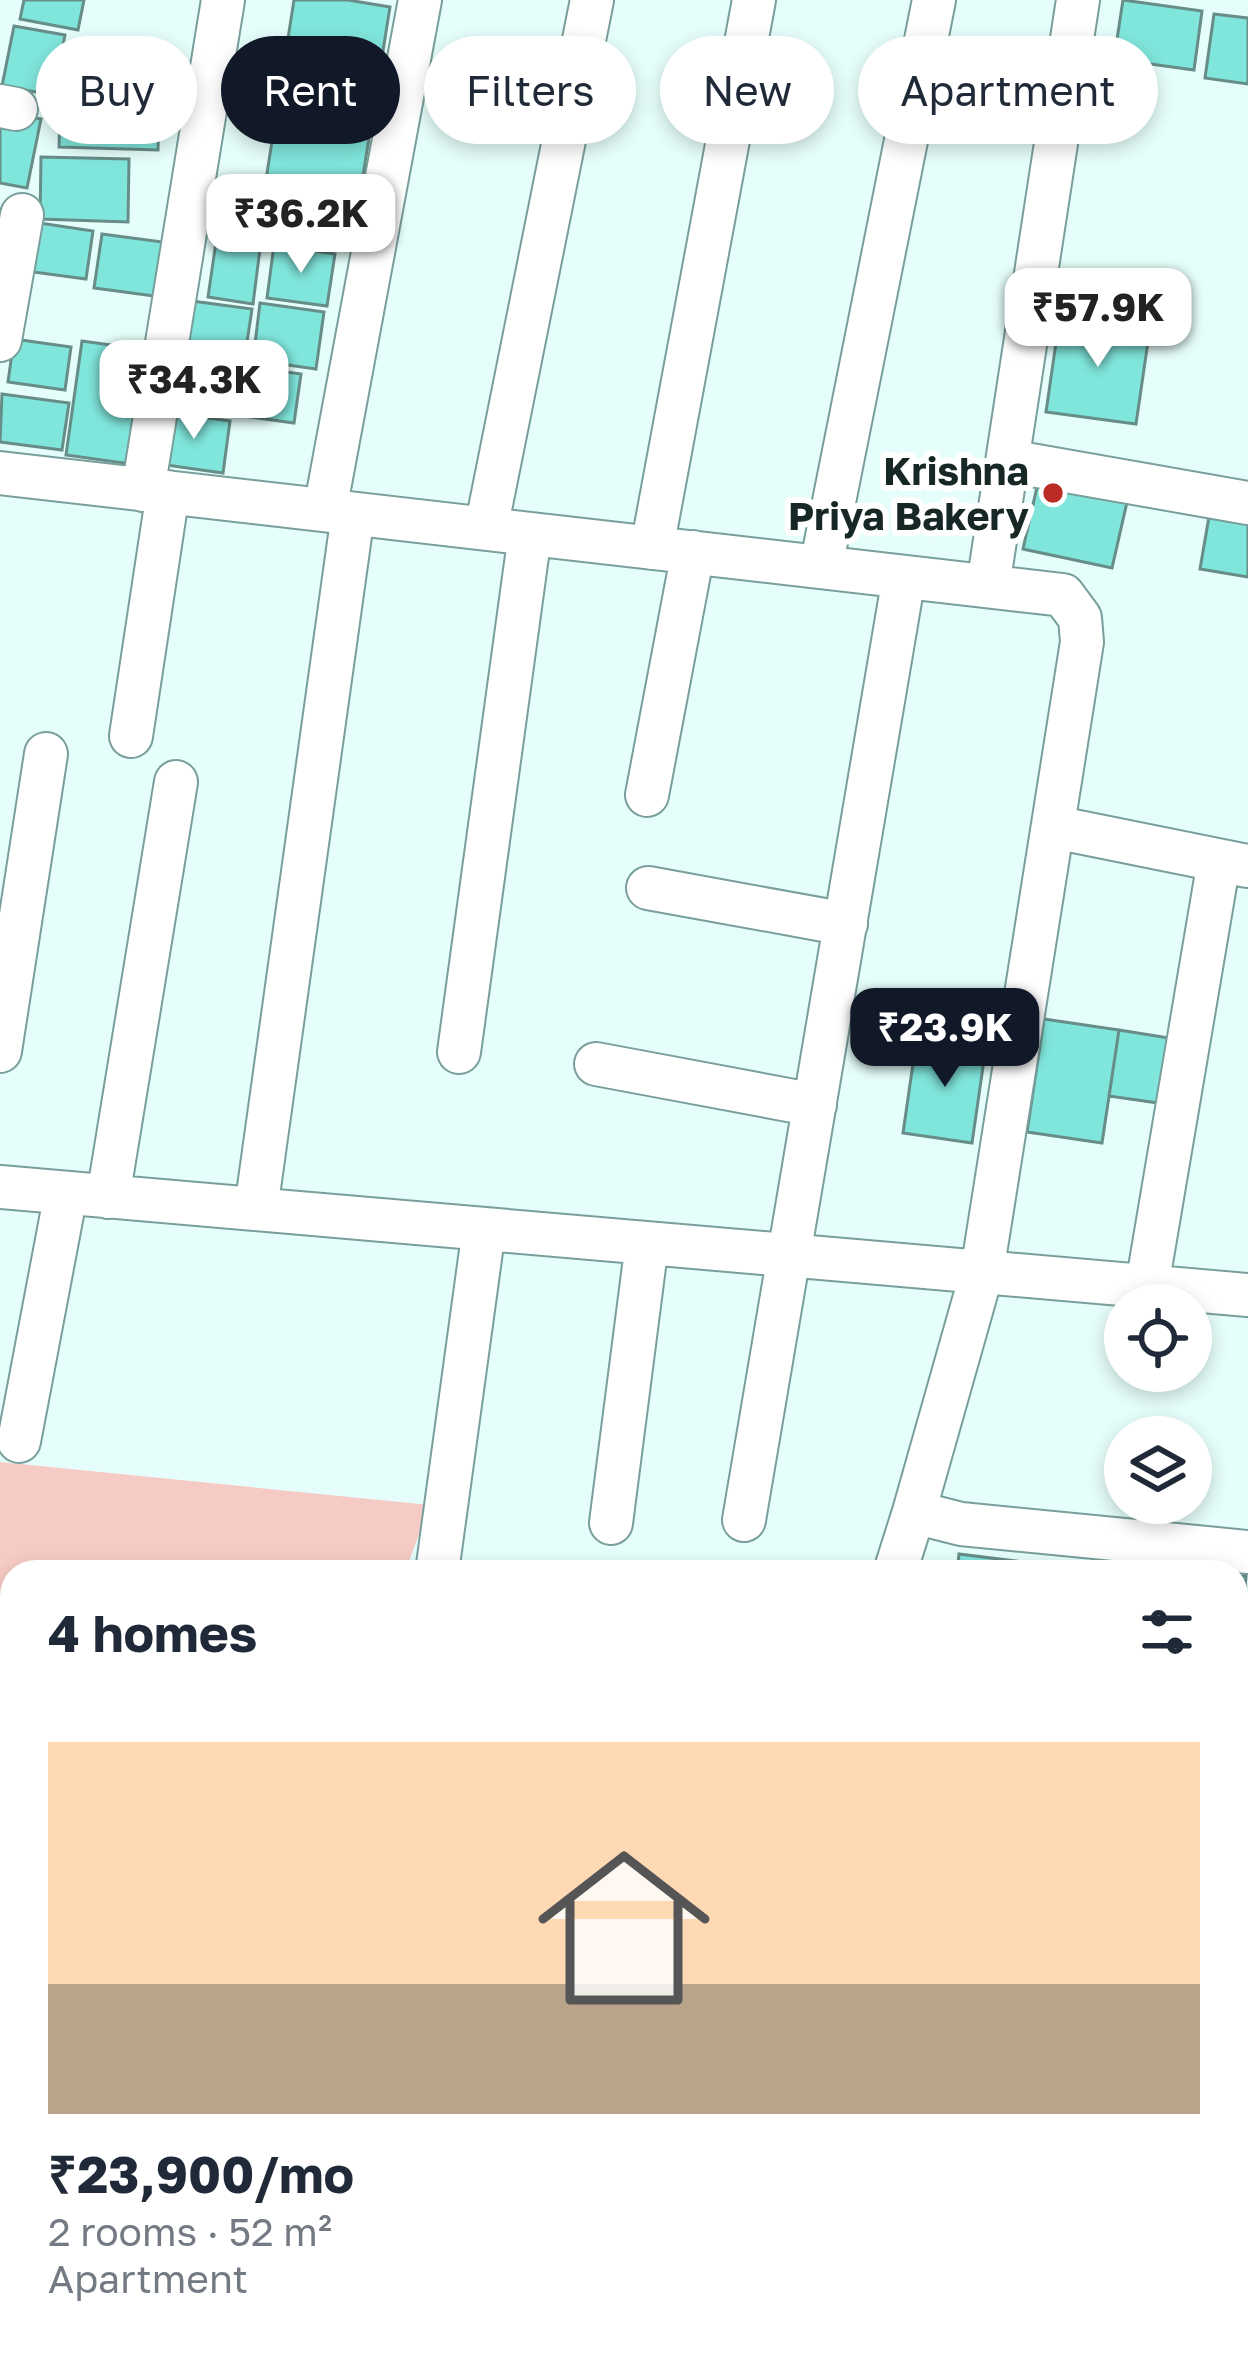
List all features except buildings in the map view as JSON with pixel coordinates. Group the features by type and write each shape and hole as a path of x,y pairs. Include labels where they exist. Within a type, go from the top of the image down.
{"street":[{"path":"131,736 155,491 223,0"},
{"path":"256,1209 339,512 420,0"},
{"path":"486,529 592,0"},
{"path":"647,795 672,550 754,0"},
{"path":"821,567 934,0"},
{"path":"988,586 1078,0"},
{"path":"0,340 22,214"},
{"path":"1009,461 1248,503"},
{"path":"0,473 1064,595 1080,618 1082,642 982,1272 900,1560"},
{"path":"459,1052 530,533"},
{"path":"744,1520 904,577"},
{"path":"0,1051 46,754"},
{"path":"108,1196 176,782"},
{"path":"1054,827 1234,864 1147,1284"},
{"path":"648,888 846,924"},
{"path":"596,1064 815,1105"},
{"path":"0,1187 1123,1284"},
{"path":"20,1441 66,1193"},
{"path":"439,1560 484,1229"},
{"path":"611,1523 647,1244"},
{"path":"1212,1292 1248,1295"},
{"path":"914,1512 961,1525 1248,1552"}],"shaded area":[{"path":"0,1462 430,1505 409,1560 0,1560"}],"place":[{"name":"Krishna Priya Bakery","path":"1053,493"}]}
